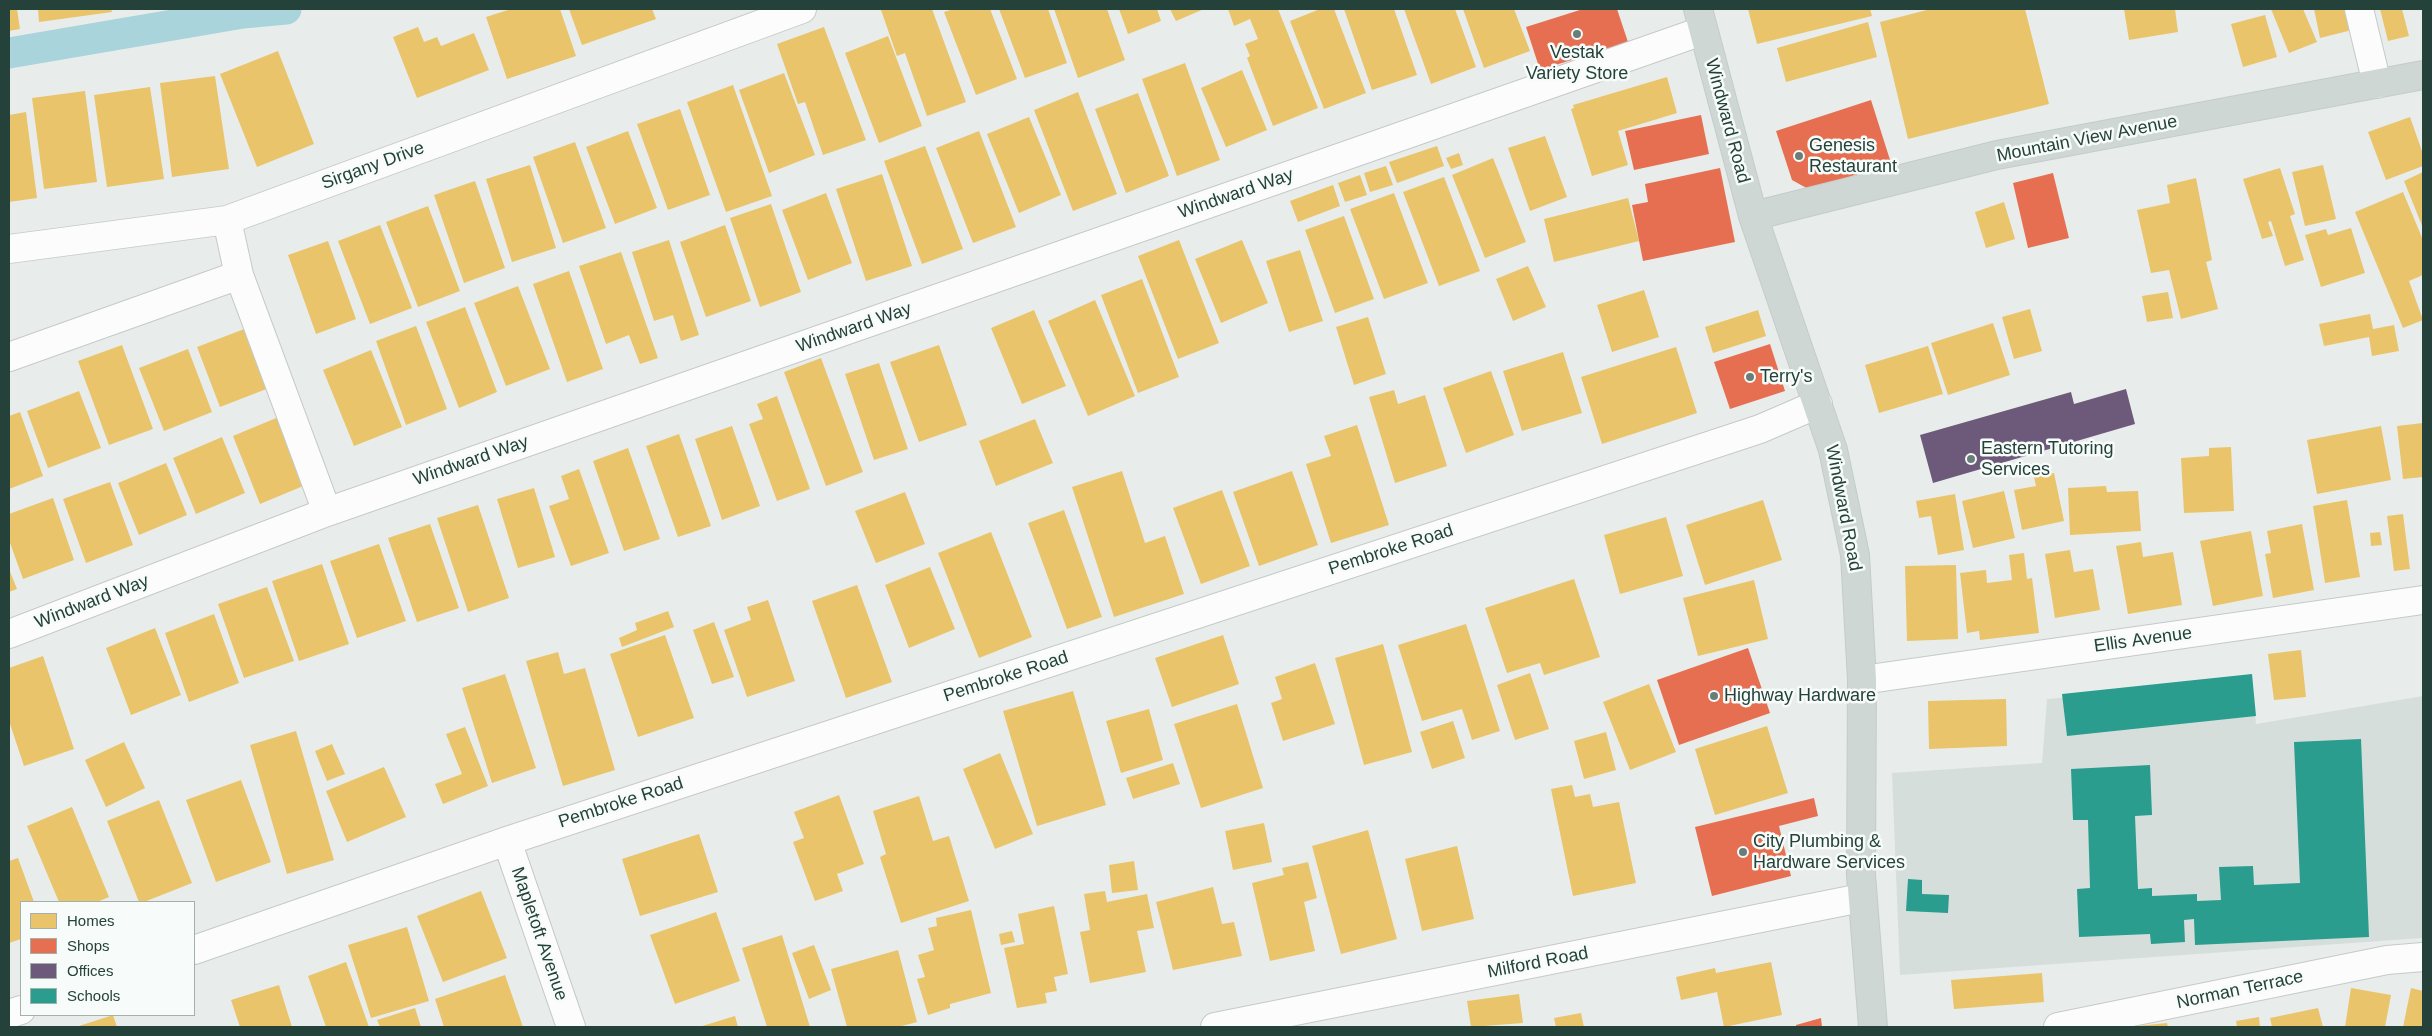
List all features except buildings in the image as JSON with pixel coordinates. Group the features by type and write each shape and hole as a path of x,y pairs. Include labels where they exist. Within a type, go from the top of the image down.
{"main road":[{"name":"Windward Road","path":"1700,20 1753,216 1833,450 1855,555 1862,680 1862,898 1873,1027"},
{"name":"Mountain View Avenue","path":"1753,216 1997,155 2423,75"}],"street":[{"name":"Sirgany Drive","path":"9,249 227,220 802,9"},
{"path":"2359,9 2377,84"},
{"name":"Windward Way","path":"9,634 327,512 1700,20"},
{"path":"227,220 239,275 327,512"},
{"path":"9,358 239,275"},
{"name":"Pembroke Road","path":"195,950 507,841 1760,429 1818,404"},
{"name":"Ellis Avenue","path":"1862,680 2423,600"},
{"name":"Mapletoft Avenue","path":"507,841 571,1027"},
{"name":"Milford Road","path":"1215,1027 1862,898"},
{"name":"Norman Terrace","path":"2058,1027 2387,960 2423,957"}],"shaded area":[{"path":"2252,681 2256,724 2423,696 2423,938 1900,975 1892,773 2042,763 2047,699"}],"waterway":[{"path":"9,53 243,13 286,9"}],"place":[{"name":"Vestak Variety Store","path":"1577,34"},
{"name":"Genesis Restaurant","path":"1799,156"},
{"name":"Terry's","path":"1750,377"},
{"name":"Eastern Tutoring Services","path":"1971,459"},
{"name":"Highway Hardware","path":"1714,696"},
{"name":"City Plumbing & Hardware Services","path":"1743,852"}]}
